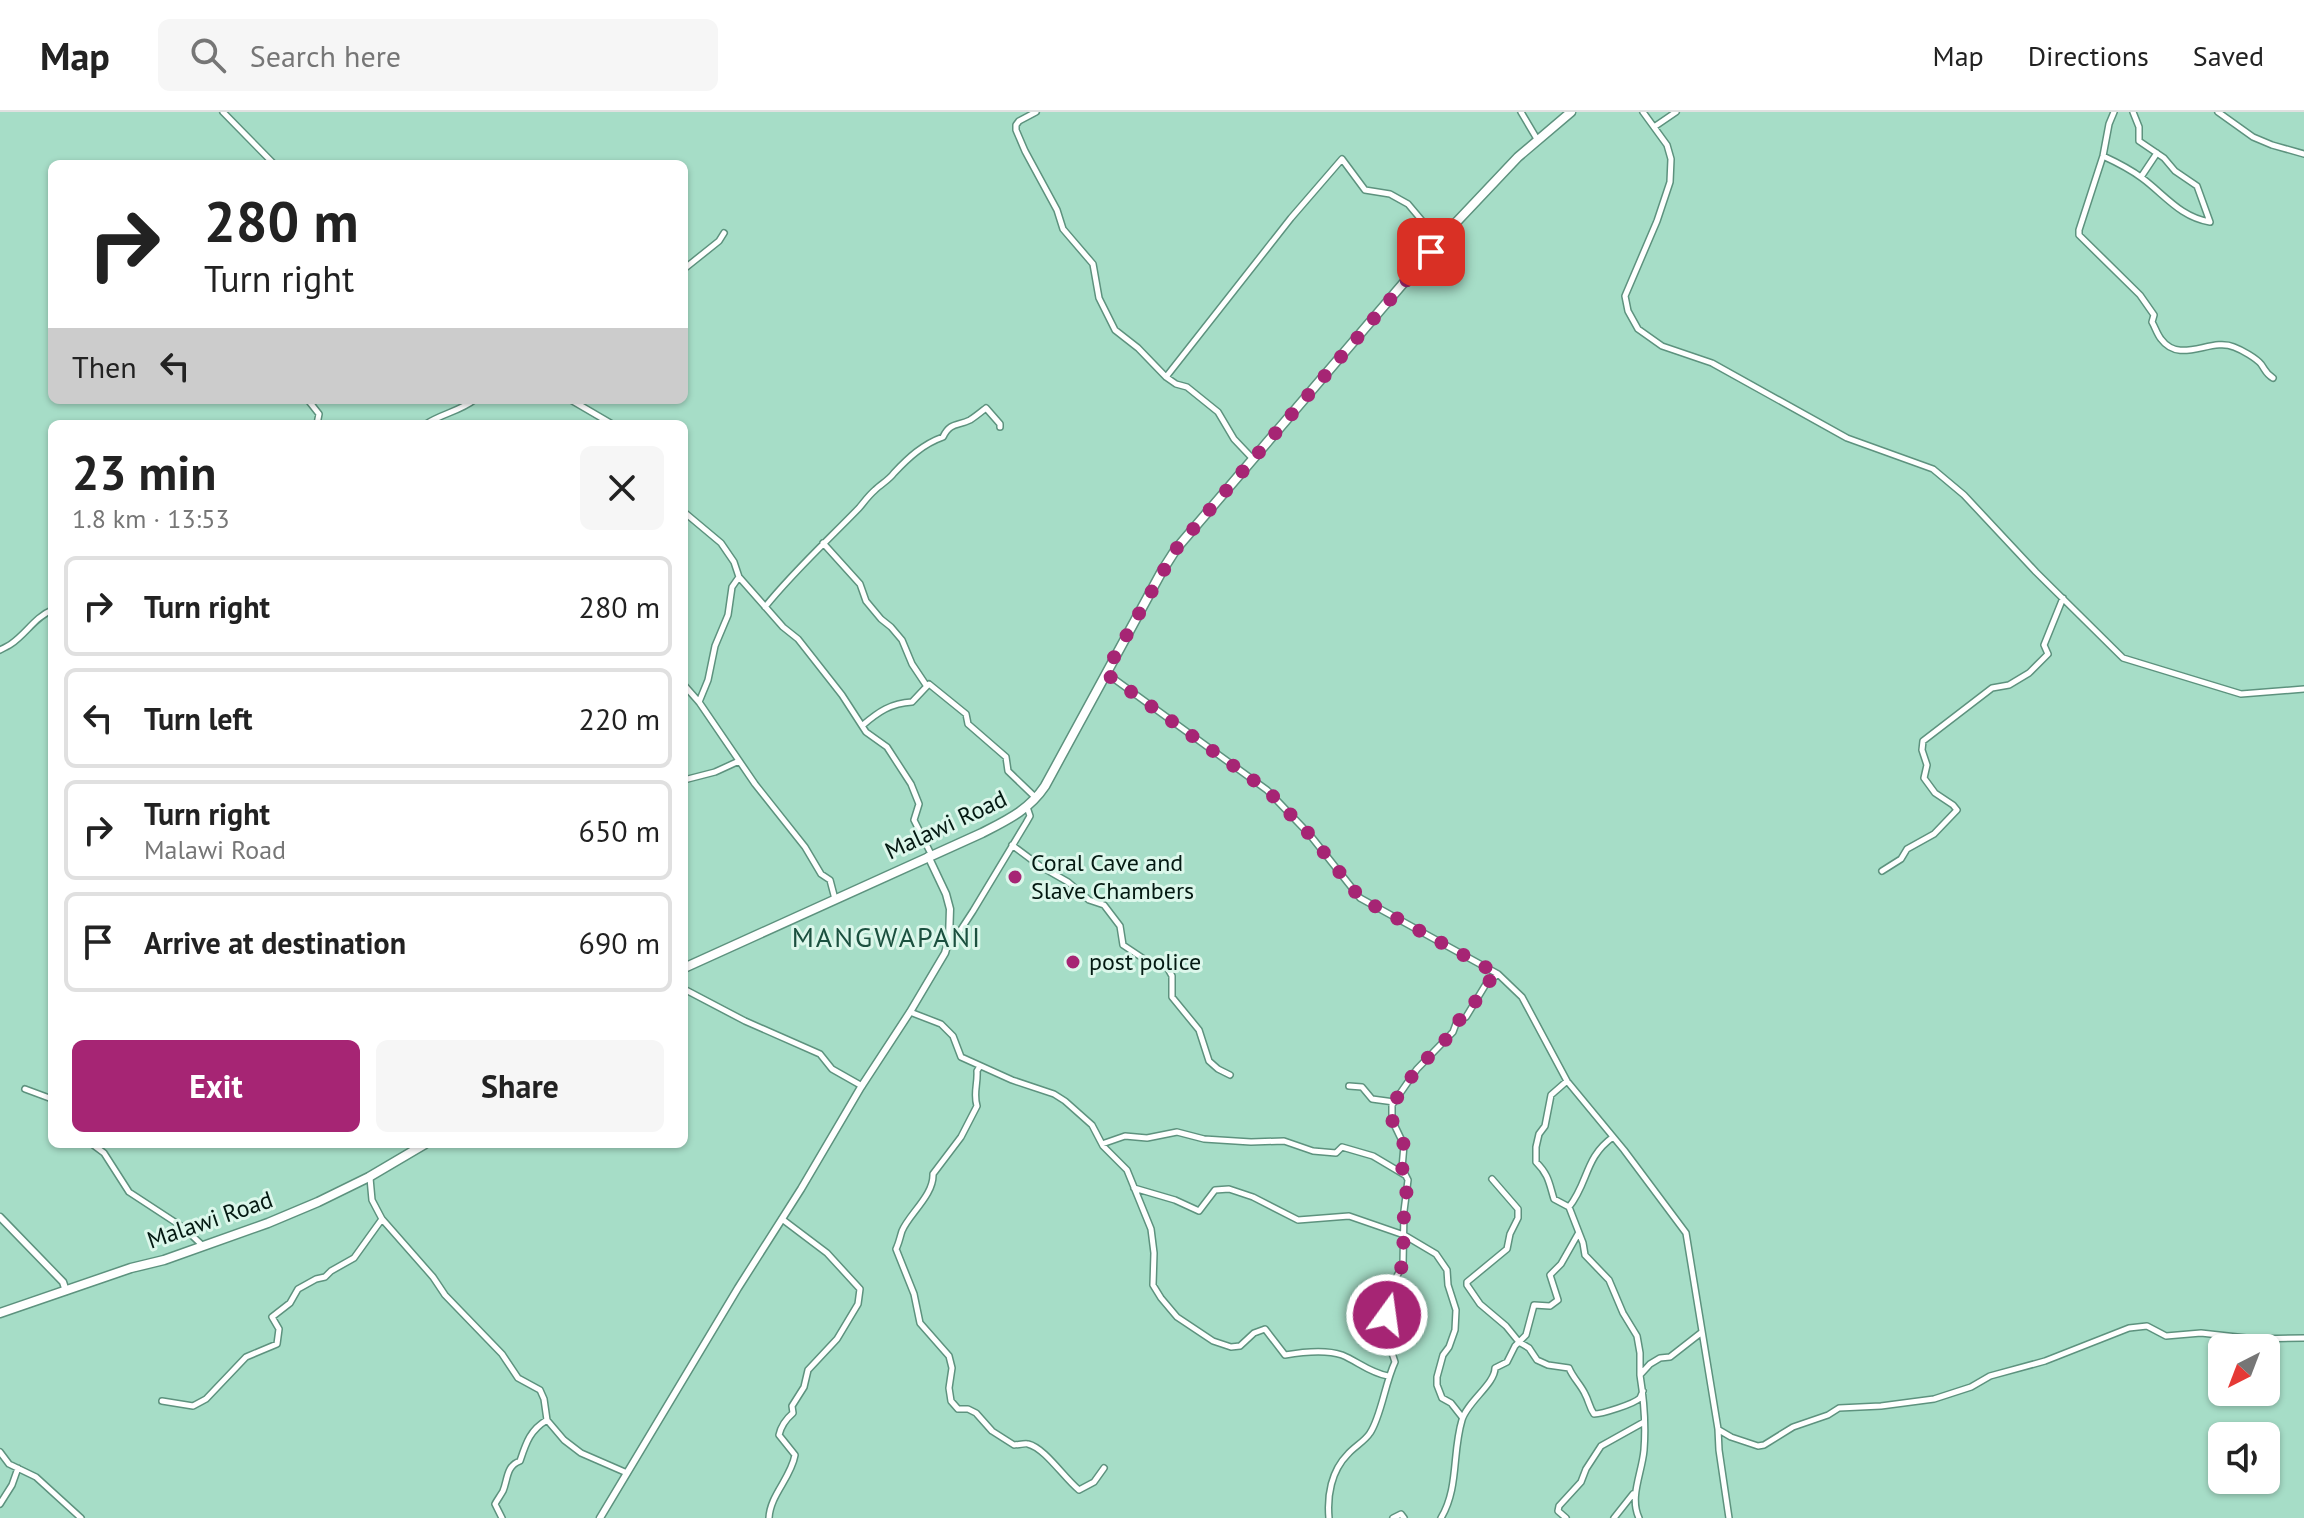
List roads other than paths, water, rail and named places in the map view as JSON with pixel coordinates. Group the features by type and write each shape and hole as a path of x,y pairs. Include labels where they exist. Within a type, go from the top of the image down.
{"main road":[{"name":"Malawi Road","path":"688,966 982,833 1027,807 1036,798 1176,549 1448,231 1518,157 1571,112"},
{"name":"Malawi Road","path":"0,1313 268,1223 369,1177 418,1148"}],"street":[{"path":"223,112 270,160"},
{"path":"1036,112 1019,121 1016,130 1067,235 1093,264 1099,298 1115,330 1166,377 1187,387 1218,412 1234,439 1253,459"},
{"path":"1521,112 1537,139"},
{"path":"1643,112 1667,145 1671,159 1670,182 1657,221 1625,296 1628,311 1638,329 1662,346 1718,366 1847,438 1933,469 1964,495 2123,658 2241,694 2304,689"},
{"path":"1654,127 1676,112"},
{"path":"2114,112 2079,235 2140,295 2154,315 2152,322 2166,343 2178,350 2201,350 2220,343 2235,347 2258,362 2273,378"},
{"path":"2103,156 2141,177 2178,210 2194,219 2210,222 2197,186 2139,141 2139,127 2133,112"},
{"path":"2218,112 2253,137 2304,154"},
{"path":"2141,177 2157,153"},
{"path":"1166,377 1291,218 1342,159 1365,190 1390,194 1408,204 1424,223 1448,231"},
{"path":"688,266 719,241 724,233"},
{"path":"433,420 470,404"},
{"path":"578,404 605,420"},
{"path":"765,607 872,492 921,448 943,437 945,431 957,422 968,421 986,408 1000,427"},
{"path":"600,1518 738,1288 910,1012 945,953 949,939 950,909 914,820 919,804 911,784 887,747 866,732 842,695 798,639 783,627 739,577 734,562 721,543 688,515"},
{"path":"823,543 860,584 866,601 902,640 912,664 926,685 929,684 966,714 968,724 1006,757 1008,771 1036,798"},
{"path":"699,702 708,680 715,646 728,615 732,587 739,577"},
{"path":"1882,871 1901,859 1907,849 1934,834 1957,810 1935,793 1924,778 1927,765 1922,750 1923,741 1992,688 2009,685 2029,673 2048,654 2044,645 2063,598"},
{"path":"0,650 14,642 48,612"},
{"path":"1105,673 1267,790 1310,835 1360,898 1498,974 1522,997 1567,1081 1686,1233 1718,1429 1729,1518"},
{"path":"863,725 886,707 898,702 912,702 926,685"},
{"path":"688,690 805,847 821,874 830,880 835,899"},
{"path":"688,779 715,772 739,761"},
{"path":"949,939 958,934 1030,816 1027,807"},
{"path":"1012,845 1068,882 1089,900 1104,905 1120,926 1123,945 1147,961 1167,967 1172,976 1172,997 1199,1030 1209,1061 1230,1075"},
{"path":"1329,1518 1327,1496 1339,1466 1371,1432 1395,1362 1386,1335 1388,1302 1390,1290 1403,1264 1408,1180 1402,1168 1404,1145 1392,1120 1392,1105 1417,1069 1453,1032 1457,1021 1466,1017 1486,984 1498,974"},
{"path":"688,991 745,1021 820,1054 832,1069 862,1086"},
{"path":"910,1012 941,1024 953,1036 959,1055 1012,1080 1054,1094 1092,1125 1102,1144 1127,1170 1151,1229 1153,1285 1169,1309 1186,1325 1213,1341 1231,1347 1240,1346 1254,1333 1265,1329 1285,1355 1300,1352 1342,1355 1357,1365 1388,1376"},
{"path":"980,1066 974,1094 977,1106 974,1114 933,1174 924,1200 903,1228 896,1249 914,1294 920,1323 949,1356 952,1368 950,1396 955,1407 976,1413 992,1431 1014,1445 1026,1443 1041,1451 1079,1490 1094,1482 1104,1468"},
{"path":"1567,1081 1551,1095 1545,1126 1536,1147 1536,1162 1552,1186 1554,1199 1569,1207 1585,1255 1609,1280 1637,1336 1644,1422 1644,1454 1635,1506 1639,1518"},
{"path":"1349,1086 1362,1087 1372,1099 1394,1102"},
{"path":"25,1089 48,1098"},
{"path":"1102,1144 1125,1136 1147,1138 1177,1132 1204,1139 1284,1141 1313,1151 1336,1153 1342,1147 1373,1156 1405,1176"},
{"path":"1569,1207 1591,1160 1600,1147 1613,1137"},
{"path":"97,1148 104,1153 129,1192 184,1228 203,1246"},
{"path":"369,1177 372,1200 382,1219 433,1277 452,1304 502,1354 518,1378 540,1390 547,1420 564,1440 581,1453 627,1473"},
{"path":"1492,1179 1518,1209 1518,1218 1507,1249 1466,1284 1480,1304 1529,1348 1537,1360 1569,1368 1594,1414 1606,1413 1635,1401 1643,1391"},
{"path":"1133,1187 1199,1211 1215,1190 1229,1189 1253,1197 1298,1220 1349,1216 1404,1235 1436,1254 1447,1270 1456,1310 1455,1330 1443,1355 1437,1385 1442,1398 1451,1403 1462,1417"},
{"path":"0,1217 63,1282 66,1291"},
{"path":"162,1401 193,1406 206,1399 246,1357 277,1344 279,1329 272,1317 290,1303 298,1289 325,1277 354,1258 382,1219"},
{"path":"769,1518 769,1506 784,1483 795,1455 783,1442 780,1431 793,1413 791,1409 804,1387 808,1370 837,1339 858,1304 860,1289 827,1253 782,1219"},
{"path":"1441,1518 1450,1503 1455,1477 1453,1463 1462,1417 1492,1380 1495,1368 1507,1362 1526,1335 1534,1305 1550,1306 1558,1300 1550,1275 1561,1264 1578,1234"},
{"path":"1718,1429 1758,1446 1764,1445 1793,1427 1839,1408 1934,1399 1971,1387 1990,1376 2045,1361 2129,1328 2147,1326 2166,1336 2201,1333 2255,1339 2304,1338"},
{"path":"1640,1375 1650,1364 1670,1357 1702,1332"},
{"path":"502,1518 495,1504 503,1492 510,1467 520,1461 524,1445 537,1426 547,1420"},
{"path":"1566,1518 1559,1512 1559,1506 1581,1482 1601,1446 1644,1422"},
{"path":"0,1452 9,1464 36,1477 81,1518"},
{"path":"0,1504 18,1468"},
{"path":"1614,1518 1637,1489"},
{"path":"1393,1518 1401,1514 1404,1518"}],"place":[{"name":"Coral Cave and Slave Chambers","path":"1015,877"},
{"name":"post police","path":"1073,962"}],"district":[{"name":"MANGWAPANI","path":"887,937"}]}
